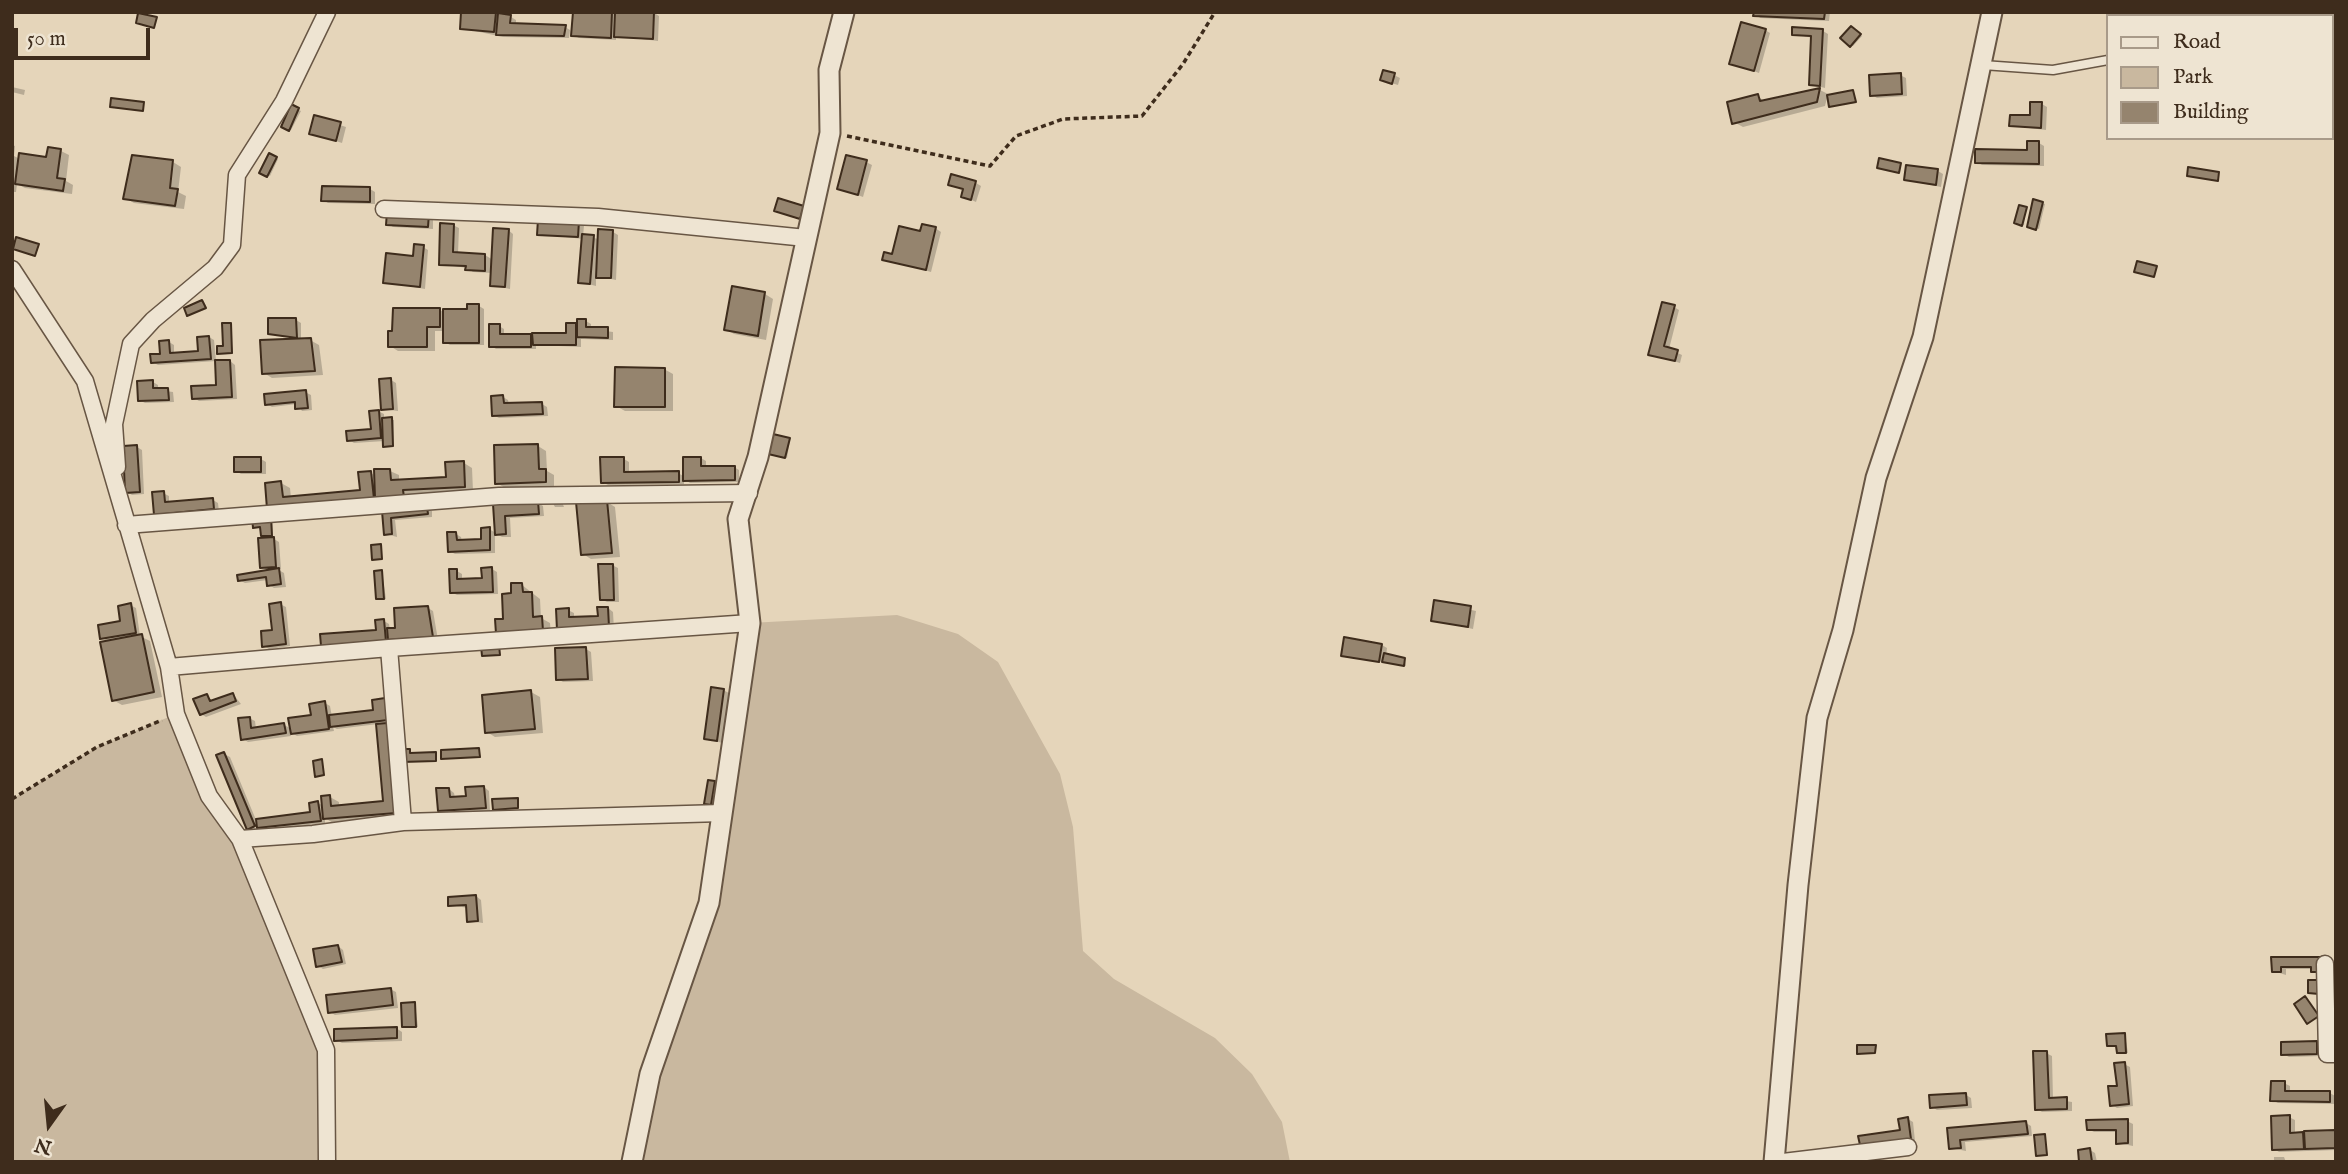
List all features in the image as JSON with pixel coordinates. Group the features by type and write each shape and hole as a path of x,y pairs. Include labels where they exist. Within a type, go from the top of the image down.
{"street":[{"path":"125,525 117,478 114,424 131,344 153,320 215,268 232,245 237,175 284,101 327,12"},
{"path":"632,1162 650,1074 709,903 750,623 738,519 748,493 830,133 829,70 844,12"},
{"path":"1774,1162 1798,884 1817,718 1843,630 1876,478 1923,337 1992,12"},
{"path":"384,209 598,217 806,238"},
{"path":"12,269 85,381 125,525 169,667 176,714 209,796 240,839 326,1050 327,1162"},
{"path":"125,525 499,496 748,493"},
{"path":"169,667 389,648 750,623"},
{"path":"389,648 403,822"},
{"path":"240,839 313,834 403,822 722,813"},
{"path":"2325,964 2327,1054 2336,1054"},
{"path":"1783,1162 1908,1147"}],"lane":[{"path":"1980,65 2053,70 2106,60"}],"path":[{"path":"830,133 990,166 1016,136 1063,119 1142,116 1183,64 1215,12"},
{"path":"12,799 97,747 176,714"}],"green space":[{"path":"897,615 958,634 998,662 1060,774 1073,827 1083,951 1114,979 1215,1038 1252,1074 1282,1122 1290,1162 632,1162 687,970 750,623"},
{"path":"176,714 209,796 240,839 326,1050 327,1162 12,1162 12,799 97,747"}],"building":[{"path":"461,12 496,12 494,32 460,29"},
{"path":"573,12 612,12 611,38 571,36"},
{"path":"615,12 654,12 653,39 614,37"},
{"path":"1754,12 1825,12 1824,19 1753,16"},
{"path":"138,13 157,17 154,28 136,23"},
{"path":"498,13 511,15 510,23 566,25 564,36 496,35"},
{"path":"1741,22 1766,29 1754,71 1729,64"},
{"path":"1851,26 1861,34 1850,47 1840,38"},
{"path":"1792,27 1823,29 1820,86 1809,85 1811,36 1792,35"},
{"path":"1383,70 1395,73 1392,84 1380,80"},
{"path":"1901,73 1902,94 1870,96 1869,75"},
{"path":"1820,88 1817,102 1732,124 1727,102 1758,94 1760,101"},
{"path":"1853,90 1856,102 1829,107 1827,95"},
{"path":"111,98 144,102 143,111 110,107"},
{"path":"2030,102 2042,102 2041,128 2009,126 2010,115 2030,115"},
{"path":"291,104 299,108 289,131 281,127"},
{"path":"314,115 341,122 336,141 309,134"},
{"path":"2027,141 2039,141 2039,164 1975,163 1975,149 2027,150"},
{"path":"48,147 61,149 57,178 65,179 63,191 15,184 19,153 46,157"},
{"path":"269,153 277,157 267,177 259,173"},
{"path":"132,155 173,160 170,188 178,189 175,206 123,199"},
{"path":"846,155 867,160 858,195 837,189"},
{"path":"1879,158 1901,163 1899,173 1877,168"},
{"path":"1906,165 1938,169 1936,185 1904,180"},
{"path":"2188,167 2219,172 2218,181 2187,176"},
{"path":"951,174 976,181 971,200 961,197 963,189 948,185"},
{"path":"322,186 370,187 370,202 321,201"},
{"path":"778,198 804,206 800,219 774,211"},
{"path":"2033,199 2043,202 2036,230 2027,227"},
{"path":"2019,205 2027,207 2022,226 2014,223"},
{"path":"387,211 429,213 428,227 386,225"},
{"path":"538,219 579,221 578,237 537,235"},
{"path":"440,223 454,224 453,252 485,254 485,271 465,270 466,266 439,265"},
{"path":"922,224 936,227 926,270 882,260 884,252 892,254 899,226 920,231"},
{"path":"493,228 509,229 505,287 490,286"},
{"path":"598,229 613,230 611,278 596,278"},
{"path":"582,234 594,235 590,284 578,283"},
{"path":"16,237 39,244 35,256 13,249"},
{"path":"414,244 424,245 420,287 383,283 386,253 413,256"},
{"path":"2137,261 2157,266 2154,277 2134,272"},
{"path":"732,286 765,292 758,336 724,330"},
{"path":"202,300 206,308 187,316 184,308"},
{"path":"1662,302 1675,305 1664,346 1678,350 1675,361 1648,355"},
{"path":"467,304 479,304 479,343 443,343 443,309 467,309"},
{"path":"393,308 440,308 440,327 427,327 427,347 388,347"},
{"path":"268,318 296,318 297,338 268,334"},
{"path":"577,319 586,319 586,327 608,327 608,338 577,337"},
{"path":"222,323 231,323 232,353 217,354 217,346 223,346"},
{"path":"566,323 576,323 576,345 533,345 532,333 566,333"},
{"path":"489,324 500,324 500,334 531,334 531,347 489,347"},
{"path":"209,336 211,359 151,363 150,354 160,354 159,341 169,340 170,353 198,351 197,337"},
{"path":"311,338 315,371 262,374 260,340"},
{"path":"215,360 230,360 232,397 192,399 191,386 216,385"},
{"path":"615,367 665,368 665,407 614,407"},
{"path":"391,378 393,409 381,410 379,379"},
{"path":"153,380 153,388 168,388 169,400 138,401 137,381"},
{"path":"306,390 308,408 295,409 295,402 265,405 264,394"},
{"path":"503,395 504,403 542,402 543,414 492,416 491,396"},
{"path":"379,410 381,438 347,441 346,431 371,429 369,411"},
{"path":"392,417 393,446 383,447 382,418"},
{"path":"773,434 790,438 785,458 768,454"},
{"path":"538,444 539,469 546,469 546,482 495,484 494,445"},
{"path":"137,445 140,492 125,493 123,446"},
{"path":"234,457 261,457 261,472 234,472"},
{"path":"600,457 624,457 624,472 679,471 679,482 601,483"},
{"path":"683,457 701,457 701,466 735,466 735,480 683,481"},
{"path":"464,461 465,487 403,490 404,497 375,498 374,469 390,469 391,480 446,477 445,462"},
{"path":"371,471 374,499 267,509 265,483 281,481 283,497 360,490 358,472"},
{"path":"164,491 165,502 213,498 214,509 154,515 152,492"},
{"path":"607,500 612,553 581,555 576,502"},
{"path":"538,501 539,514 505,516 506,534 495,535 493,504"},
{"path":"427,507 428,514 391,518 392,534 384,535 382,511"},
{"path":"271,516 272,536 261,536 260,527 253,528 252,517"},
{"path":"490,527 490,550 448,552 447,532 456,532 457,540 481,539 481,528"},
{"path":"274,537 276,567 260,568 258,538"},
{"path":"381,544 382,559 372,560 371,545"},
{"path":"598,564 613,564 614,600 600,600"},
{"path":"492,567 493,592 450,593 449,569 457,569 457,579 482,578 481,568"},
{"path":"279,568 281,584 267,586 266,577 238,581 237,575"},
{"path":"382,570 384,599 376,599 374,571"},
{"path":"511,583 522,583 523,592 532,592 533,617 542,616 543,631 496,634 495,619 503,619 502,594 511,593"},
{"path":"1434,600 1471,606 1468,627 1431,621"},
{"path":"281,602 286,644 262,647 261,631 272,630 269,604"},
{"path":"131,603 136,633 100,639 98,625 120,621 118,606"},
{"path":"428,606 433,637 388,640 387,628 395,628 394,608"},
{"path":"597,607 608,607 609,627 557,630 556,609 569,608 569,617 598,616"},
{"path":"384,619 386,642 321,646 320,634 376,630 375,620"},
{"path":"142,634 154,692 112,701 100,642"},
{"path":"1344,637 1382,644 1379,662 1341,656"},
{"path":"499,645 500,655 482,656 481,646"},
{"path":"586,647 588,679 556,680 555,648"},
{"path":"1384,653 1405,658 1404,666 1382,662"},
{"path":"711,687 724,689 717,741 704,739"},
{"path":"531,690 535,729 485,733 482,695"},
{"path":"233,693 236,701 200,715 193,699 207,694 210,701"},
{"path":"385,698 388,720 330,727 329,715 373,710 372,700"},
{"path":"325,701 329,729 291,734 288,718 311,715 309,704"},
{"path":"250,717 251,728 284,723 286,733 241,740 238,718"},
{"path":"387,723 396,813 323,819 321,796 330,795 331,806 383,801 376,724"},
{"path":"479,748 480,757 441,759 441,750"},
{"path":"402,749 410,749 410,753 436,752 436,761 402,762"},
{"path":"224,752 255,826 247,830 216,755"},
{"path":"322,759 324,775 315,777 313,761"},
{"path":"708,780 715,781 711,805 704,804"},
{"path":"484,786 486,808 438,811 436,788 449,788 450,797 466,796 465,787"},
{"path":"518,798 518,808 493,810 492,799"},
{"path":"318,801 321,821 257,828 256,819 310,812 309,803"},
{"path":"476,895 478,921 467,922 466,905 448,906 448,897"},
{"path":"338,945 342,962 316,967 313,949"},
{"path":"2271,957 2320,957 2320,972 2311,972 2311,967 2281,967 2281,972 2272,972"},
{"path":"2308,980 2319,980 2319,994 2308,993"},
{"path":"391,988 393,1005 328,1013 326,995"},
{"path":"2305,996 2319,1016 2307,1024 2294,1004"},
{"path":"415,1002 416,1027 402,1027 401,1003"},
{"path":"397,1027 397,1038 334,1041 334,1029"},
{"path":"2125,1033 2126,1053 2117,1053 2116,1046 2107,1046 2106,1034"},
{"path":"2317,1041 2317,1054 2281,1055 2281,1042"},
{"path":"1857,1045 1876,1045 1875,1053 1857,1054"},
{"path":"2033,1051 2047,1051 2049,1098 2067,1097 2067,1109 2035,1110"},
{"path":"2125,1062 2129,1104 2110,1106 2108,1086 2117,1086 2114,1063"},
{"path":"2271,1081 2285,1081 2285,1091 2330,1091 2330,1102 2270,1101"},
{"path":"1966,1093 1967,1105 1930,1108 1929,1095"},
{"path":"2290,1115 2290,1133 2303,1132 2304,1149 2272,1150 2271,1116"},
{"path":"1908,1117 1911,1139 1860,1145 1858,1136 1900,1130 1898,1119"},
{"path":"2128,1119 2128,1143 2116,1144 2116,1130 2087,1130 2086,1120"},
{"path":"2026,1121 2028,1134 1960,1140 1961,1148 1949,1149 1947,1128"},
{"path":"2335,1130 2335,1148 2305,1149 2304,1131"},
{"path":"2045,1134 2047,1155 2036,1156 2034,1135"},
{"path":"2090,1148 2092,1162 2079,1162 2078,1150"}]}
